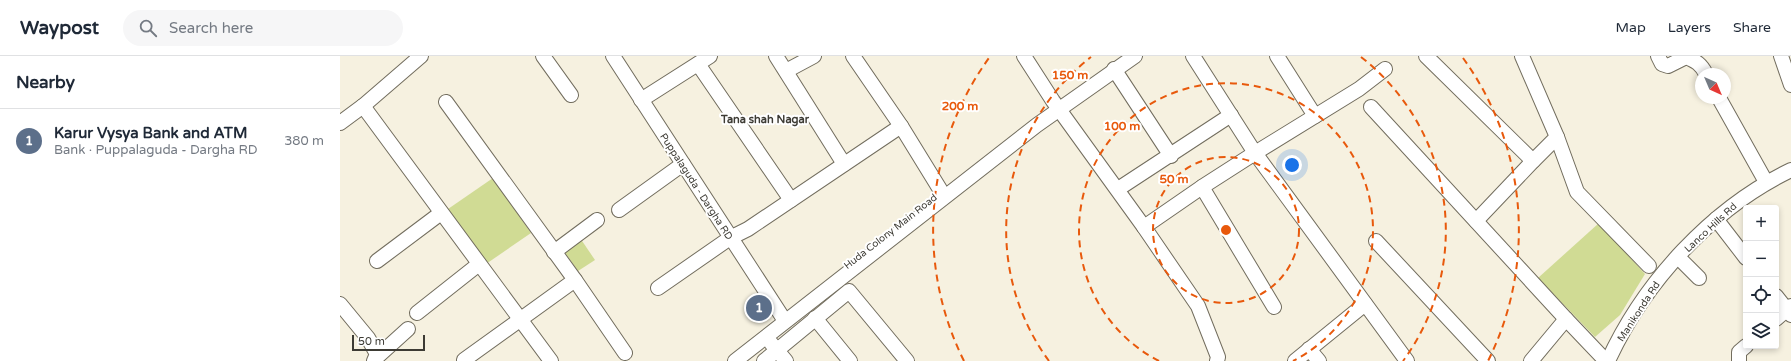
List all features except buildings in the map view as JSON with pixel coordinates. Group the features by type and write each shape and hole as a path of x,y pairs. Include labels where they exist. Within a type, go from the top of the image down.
{"street":[{"path":"340,123 363,106 421,56"},
{"path":"543,56 571,95"},
{"name":"Puppalaguda - Dargha RD","path":"613,56 640,100 783,319"},
{"path":"640,100 710,56"},
{"path":"776,56 844,164"},
{"path":"786,71 814,56"},
{"path":"853,56 901,126 941,191"},
{"path":"1024,56 1056,105 1118,189 1198,306 1218,357 1218,361"},
{"path":"735,361 752,356 766,337 783,319 1056,105 1121,56"},
{"path":"1056,105 1135,56"},
{"path":"1193,56 1255,153 1407,361"},
{"path":"1277,56 1315,116"},
{"path":"1426,56 1533,161"},
{"path":"1522,56 1557,137 1578,192 1649,266"},
{"path":"1658,56 1662,64 1668,66 1686,57 1695,60 1701,68"},
{"path":"1781,56 1791,85"},
{"path":"698,64 791,200"},
{"path":"1144,227 1202,187 1359,89 1385,69"},
{"path":"1114,70 1171,156"},
{"path":"446,102 575,280 625,353"},
{"path":"1722,104 1766,182"},
{"name":"Huda Colony Main Road","path":"726,361 783,319 941,191 1056,105"},
{"path":"363,106 551,361"},
{"path":"1371,107 1566,319 1609,358"},
{"path":"1118,189 1171,156 1230,115"},
{"path":"658,288 730,238 748,229 901,126"},
{"path":"1476,221 1557,137"},
{"path":"619,210 683,164"},
{"name":"Lanco Hills Rd","path":"1675,260 1716,219 1740,199 1766,182 1791,170"},
{"path":"1202,187 1274,307"},
{"path":"377,261 441,213"},
{"path":"1716,219 1743,254"},
{"path":"554,252 597,220"},
{"path":"1376,241 1488,361"},
{"path":"1675,260 1699,278"},
{"name":"Manikonda Rd","path":"1609,358 1626,326 1660,277 1675,260"},
{"path":"417,313 479,264"},
{"path":"464,360 575,280"},
{"path":"764,361 781,356 815,318 849,290 907,361"},
{"path":"1779,299 1790,310 1779,317"},
{"path":"340,304 368,338 375,349 375,359"},
{"path":"1295,361 1365,304"},
{"path":"815,318 850,361"},
{"path":"1531,361 1566,319"},
{"path":"375,359 408,329"},
{"path":"766,337 781,356"},
{"path":"1309,349 1319,361"},
{"path":"1739,361 1739,352 1743,349"}],"green space":[{"path":"493,178 531,233 486,264 448,209"},
{"path":"1599,223 1645,274 1620,315 1595,337 1538,278"},
{"path":"578,235 595,260 578,271 561,247"}],"place":[{"name":"Karur Vysya Bank and ATM","path":"759,308"}],"district":[{"name":"Tana shah Nagar","path":"765,119"}]}
